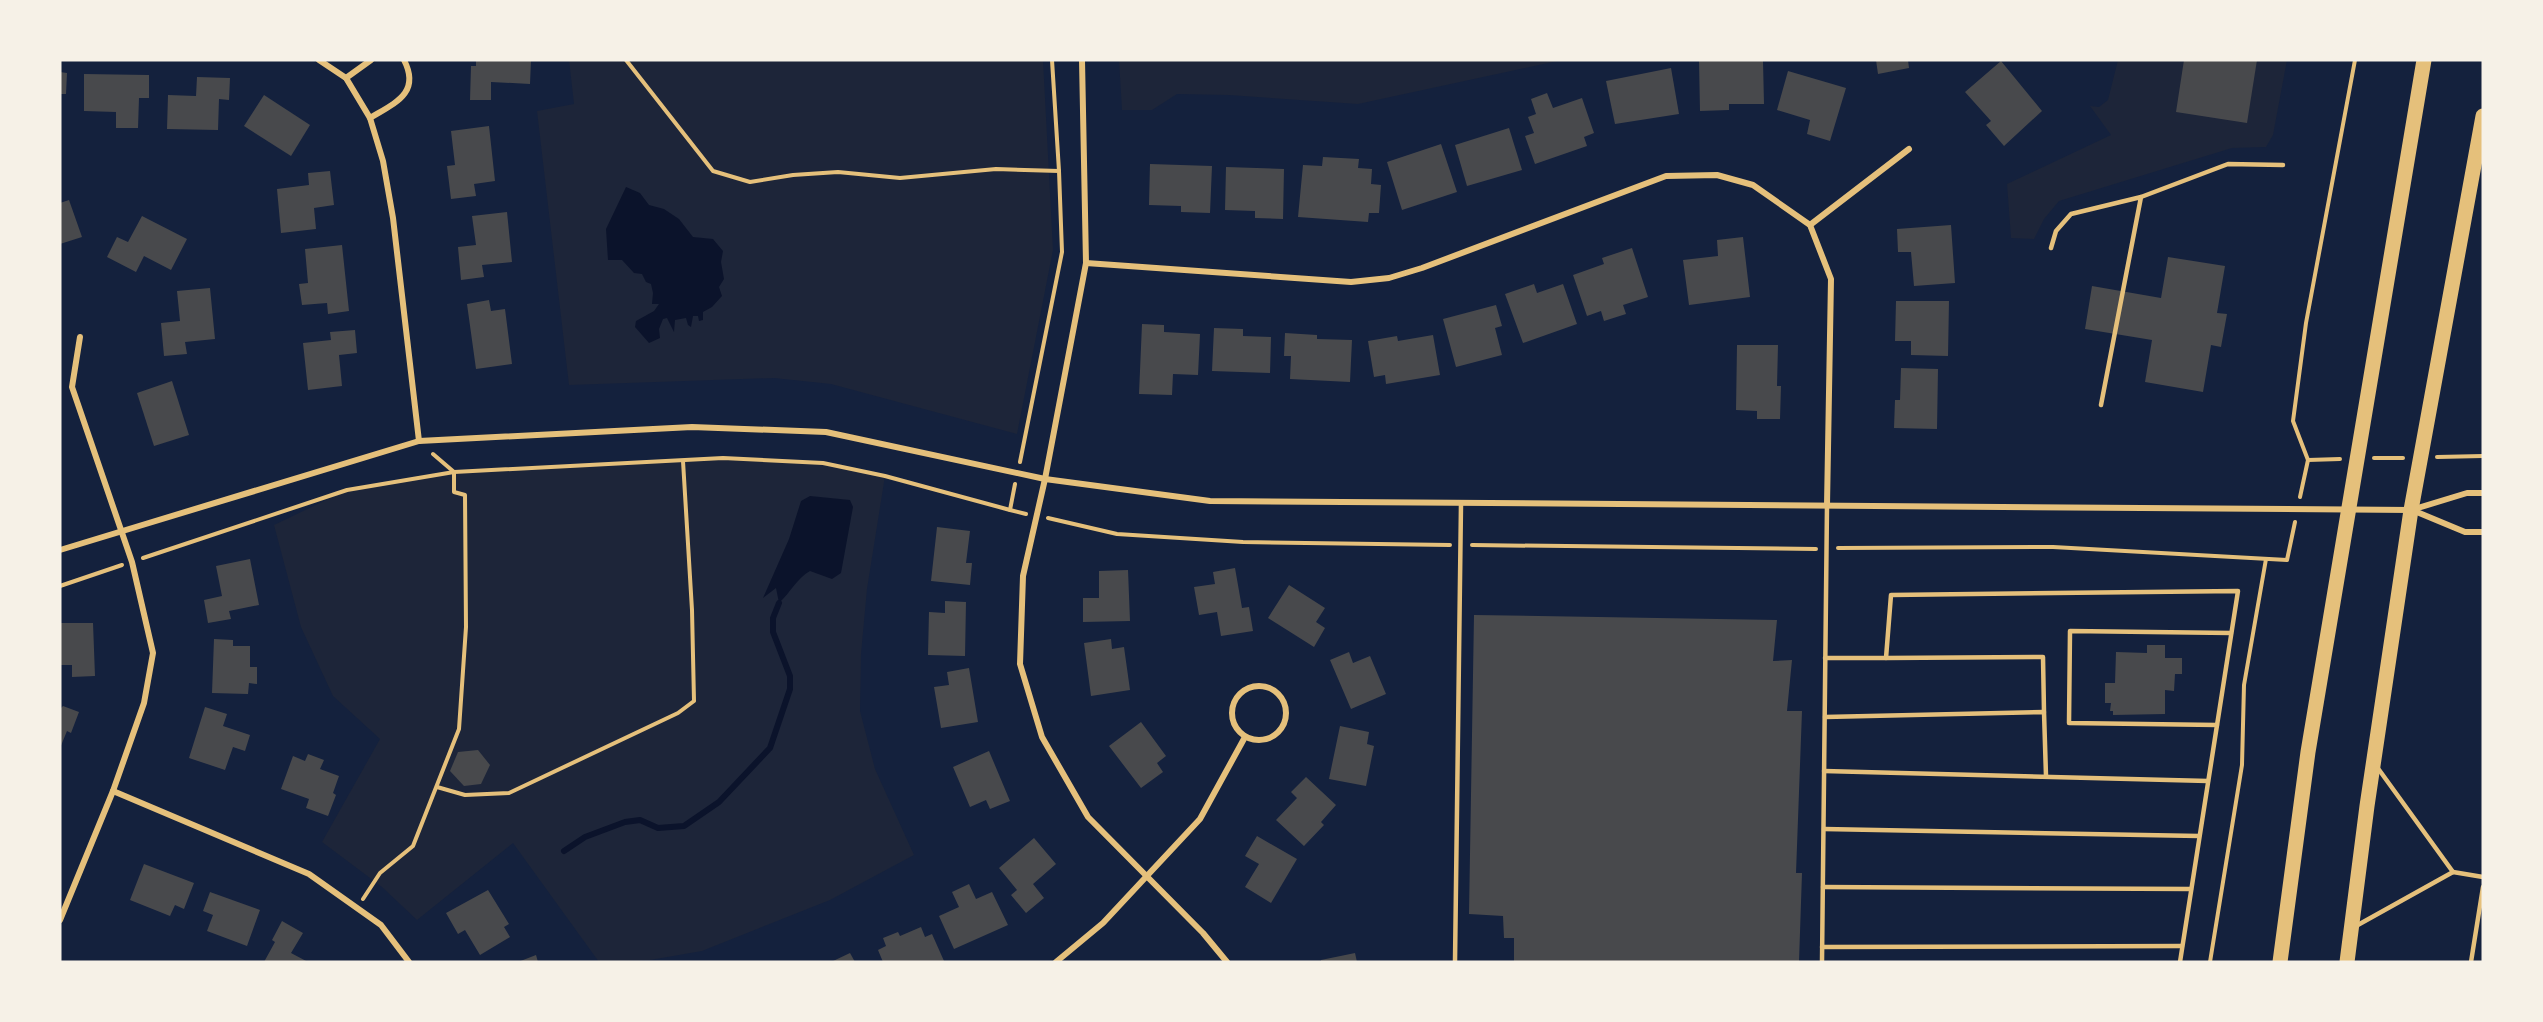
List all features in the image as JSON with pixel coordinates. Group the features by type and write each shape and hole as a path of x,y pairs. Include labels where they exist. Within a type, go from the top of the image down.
{"main road":[{"path":"2280,962 2308,752 2424,60"},
{"path":"2347,962 2373,762 2411,510 2483,116"}],"street":[{"path":"319,60 346,78 370,118 383,161 393,218 419,441"},
{"path":"346,78 371,60"},
{"path":"370,118 398,101 409,88 410,71 404,60"},
{"path":"1082,60 1086,263 1046,479 1023,576 1020,664 1042,737 1088,817 1203,933 1227,962"},
{"path":"1810,225 1909,149"},
{"path":"1086,263 1351,282 1389,278 1422,268 1666,176 1717,175 1753,185 1810,225 1831,279 1827,505"},
{"path":"60,920 113,791 144,703 153,653 132,562 72,387 80,337"},
{"path":"60,550 419,441 692,427 826,432 1046,479 1210,501 2411,510 2466,493 2483,493"},
{"path":"2411,510 2465,532 2483,532"},
{"path":"1252,686 1270,688 1278,693 1286,708 1283,726 1271,738 1262,740 1245,737 1233,723 1231,714 1237,696 1252,686"},
{"path":"1056,962 1103,923 1200,819 1245,737"},
{"path":"113,791 309,874 381,925 409,962"}],"lane":[{"path":"2051,248 2056,231 2071,214 2141,197 2228,164 2283,165"},
{"path":"2101,405 2141,197"},
{"path":"1455,962 1461,504"},
{"path":"1822,962 1827,505"},
{"path":"1886,658 1891,595 2238,591 2180,962"},
{"path":"2217,725 2069,723 2070,631 2231,633"},
{"path":"1825,658 2043,657 2046,776"},
{"path":"1825,717 2044,712"},
{"path":"2373,762 2453,872"},
{"path":"1824,771 2208,781"},
{"path":"1824,830 2199,836"},
{"path":"2352,928 2453,872 2483,877"},
{"path":"2471,962 2483,886"},
{"path":"1823,887 2191,889"},
{"path":"1822,947 2182,946"}],"path":[{"path":"626,60 713,171 750,182 793,175 838,172 900,178 996,170 1059,171"},
{"path":"1010,510 1062,252 1052,60"},
{"path":"2355,60 2306,323 2293,421 2308,460 2483,456"},
{"path":"357,908 380,873 413,846 459,729 466,627 465,495 453,492 453,472 419,441"},
{"path":"60,586 347,490 453,472 723,458 823,464 885,476 1010,510 1117,534 1243,542 1827,549 2054,547 2287,560"},
{"path":"437,787 465,795 509,793 678,713 694,701 692,610 683,461"},
{"path":"2210,962 2242,765 2244,685 2266,559"}],"shaded area":[{"path":"569,60 1043,60 1053,250 1017,434 831,384 774,378 569,385 537,111 574,104"},
{"path":"1119,60 1562,60 1358,104 1228,95 1177,94 1152,110 1122,110"},
{"path":"2118,60 2287,60 2273,135 2266,147 2232,148 2059,201 2044,219 2034,239 2011,238 2007,184 2111,135 2090,106 2099,107 2108,100"},
{"path":"626,187 640,193 649,205 664,209 679,219 693,237 713,239 723,251 721,262 724,279 719,287 722,296 712,307 703,312 703,320 699,321 698,316 693,316 691,327 686,318 675,320 674,332 667,318 663,319 659,329 660,338 649,343 635,327 636,321 654,311 659,304 652,304 651,284 646,282 642,274 634,273 622,260 608,260 606,229"},
{"path":"723,458 823,463 885,476 867,589 861,654 860,711 875,769 914,855 830,900 702,951 650,960 599,962 513,843 417,920 382,887 322,842 380,739 333,696 301,627 274,525 347,490 454,472"},
{"path":"810,496 850,500 853,507 841,573 832,579 810,571 779,603 776,588 763,598 789,539 801,501"}],"building":[{"path":"476,60 531,60 530,84 491,82 491,100 470,100 471,66 476,66"},
{"path":"1699,60 1763,61 1764,104 1729,104 1729,110 1700,111"},
{"path":"1876,60 1908,60 1909,68 1878,74"},
{"path":"2184,60 2257,60 2247,123 2176,112"},
{"path":"2001,61 2042,111 2004,146 1986,125 1991,121 1965,92"},
{"path":"1671,68 1679,114 1615,124 1606,81"},
{"path":"1788,71 1846,88 1830,141 1807,134 1810,120 1777,110"},
{"path":"60,72 67,73 66,94 60,94"},
{"path":"84,74 149,75 149,98 139,98 138,128 116,128 116,112 84,111"},
{"path":"197,77 230,78 229,100 219,99 218,130 167,129 168,95 196,96"},
{"path":"1547,93 1553,108 1582,98 1594,133 1584,137 1587,146 1535,164 1525,136 1534,133 1528,117 1536,114 1531,99"},
{"path":"264,95 310,125 291,156 244,126"},
{"path":"489,126 495,181 474,184 476,196 451,199 447,166 455,165 451,131"},
{"path":"1509,128 1522,170 1467,186 1455,145"},
{"path":"1441,144 1457,192 1402,210 1387,162"},
{"path":"1323,157 1359,159 1358,168 1372,169 1371,184 1381,185 1379,213 1369,213 1368,222 1298,217 1303,165 1322,166"},
{"path":"1150,164 1212,166 1210,213 1181,212 1181,206 1149,205"},
{"path":"1226,167 1284,169 1283,219 1255,218 1255,211 1225,210"},
{"path":"330,171 334,205 314,208 316,229 281,233 277,189 309,185 308,173"},
{"path":"69,200 82,237 60,244 60,203"},
{"path":"507,212 512,262 482,265 484,277 461,280 458,247 476,245 472,216"},
{"path":"142,216 187,239 171,270 144,256 136,272 107,257 117,237 128,242"},
{"path":"1951,225 1955,283 1914,286 1911,252 1898,252 1897,229"},
{"path":"1743,237 1750,297 1689,305 1683,260 1718,256 1717,240"},
{"path":"342,245 349,311 328,314 327,303 302,305 299,284 308,283 305,249"},
{"path":"1632,248 1648,297 1623,305 1626,314 1604,321 1601,311 1587,316 1573,275 1604,264 1602,258"},
{"path":"2168,257 2225,266 2217,313 2227,314 2221,347 2211,345 2203,392 2145,382 2152,340 2085,329 2092,286 2161,298"},
{"path":"1534,284 1537,293 1563,284 1577,324 1523,343 1505,294"},
{"path":"210,288 215,339 185,342 187,354 164,356 161,323 180,321 177,291"},
{"path":"489,300 491,311 505,309 512,364 476,369 467,304"},
{"path":"1896,301 1949,301 1948,356 1911,355 1911,341 1895,341"},
{"path":"1496,305 1502,326 1495,328 1502,355 1456,367 1443,319"},
{"path":"1142,324 1164,325 1164,332 1200,334 1198,375 1173,374 1172,395 1139,394"},
{"path":"1214,328 1243,329 1243,336 1271,337 1270,373 1212,371"},
{"path":"355,330 357,353 339,355 342,386 308,390 303,343 331,340 330,332"},
{"path":"1285,333 1317,335 1317,339 1352,340 1350,382 1290,379 1291,356 1284,356"},
{"path":"1433,335 1440,375 1386,384 1385,375 1374,377 1368,341 1397,336 1398,341"},
{"path":"1737,345 1778,345 1777,386 1781,386 1780,419 1757,419 1757,411 1736,410"},
{"path":"1901,368 1938,369 1937,429 1894,428 1895,400 1900,400"},
{"path":"172,381 189,435 154,446 137,393"},
{"path":"937,527 970,531 966,563 972,563 970,585 931,581"},
{"path":"250,559 259,605 229,611 231,619 208,623 204,600 222,596 216,566"},
{"path":"1235,568 1242,608 1249,607 1253,631 1221,636 1217,612 1199,615 1194,587 1215,584 1213,572"},
{"path":"1128,570 1130,621 1083,622 1083,598 1099,598 1099,571"},
{"path":"1289,585 1325,608 1316,622 1325,628 1314,647 1268,618"},
{"path":"945,601 966,602 965,656 928,655 929,612 945,613"},
{"path":"1474,615 1777,620 1773,661 1792,660 1787,711 1802,711 1796,873 1802,873 1799,962 1514,962 1514,938 1504,938 1503,916 1469,914"},
{"path":"60,623 93,623 95,676 72,677 72,665 60,665"},
{"path":"214,639 233,640 233,646 250,646 250,667 257,667 257,684 249,683 248,694 212,693"},
{"path":"1111,639 1112,649 1124,647 1130,690 1091,696 1084,643"},
{"path":"2147,645 2165,645 2165,658 2182,658 2182,674 2175,674 2174,691 2165,690 2165,714 2113,715 2113,711 2110,711 2111,703 2105,703 2105,683 2115,683 2116,652 2147,653"},
{"path":"1349,652 1353,663 1370,656 1386,694 1351,709 1330,660"},
{"path":"969,668 978,722 941,728 934,687 949,685 947,672"},
{"path":"63,706 79,712 71,733 67,731 60,748 60,709"},
{"path":"205,707 227,714 223,726 250,735 245,751 233,747 225,770 189,758"},
{"path":"1141,722 1166,756 1157,763 1163,772 1141,788 1109,746"},
{"path":"1340,726 1369,732 1367,744 1374,746 1366,786 1329,779"},
{"path":"478,750 490,765 481,784 464,786 450,771 458,752"},
{"path":"989,751 1010,801 990,809 986,800 970,807 953,767"},
{"path":"308,754 324,760 320,769 339,776 333,793 336,795 328,816 306,808 309,799 281,789 293,756 305,761"},
{"path":"1306,777 1336,805 1321,822 1324,825 1304,846 1276,820 1297,798 1291,792"},
{"path":"1257,836 1297,859 1271,903 1245,887 1259,864 1245,856"},
{"path":"1034,838 1056,864 1033,884 1044,898 1026,913 1011,895 1017,890 999,868"},
{"path":"144,864 194,883 184,909 175,905 170,916 130,900"},
{"path":"969,884 976,899 992,892 1008,925 954,949 939,916 959,907 952,892"},
{"path":"488,890 509,924 504,927 510,937 480,955 465,930 458,934 446,913"},
{"path":"210,892 260,910 247,946 207,931 213,915 203,911"},
{"path":"282,921 303,933 291,953 308,962 264,962 275,942 272,940"},
{"path":"921,927 925,937 932,934 944,961 883,962 878,950 886,946 883,938 898,932 900,936"},
{"path":"850,953 855,962 831,962"},
{"path":"1355,953 1357,962 1321,962 1321,960"},
{"path":"536,955 538,962 518,962"}],"waterway":[{"path":"564,851 585,837 625,822 640,820 658,828 684,826 719,802 770,748 790,689 790,676 773,632 773,618 779,603"}]}
